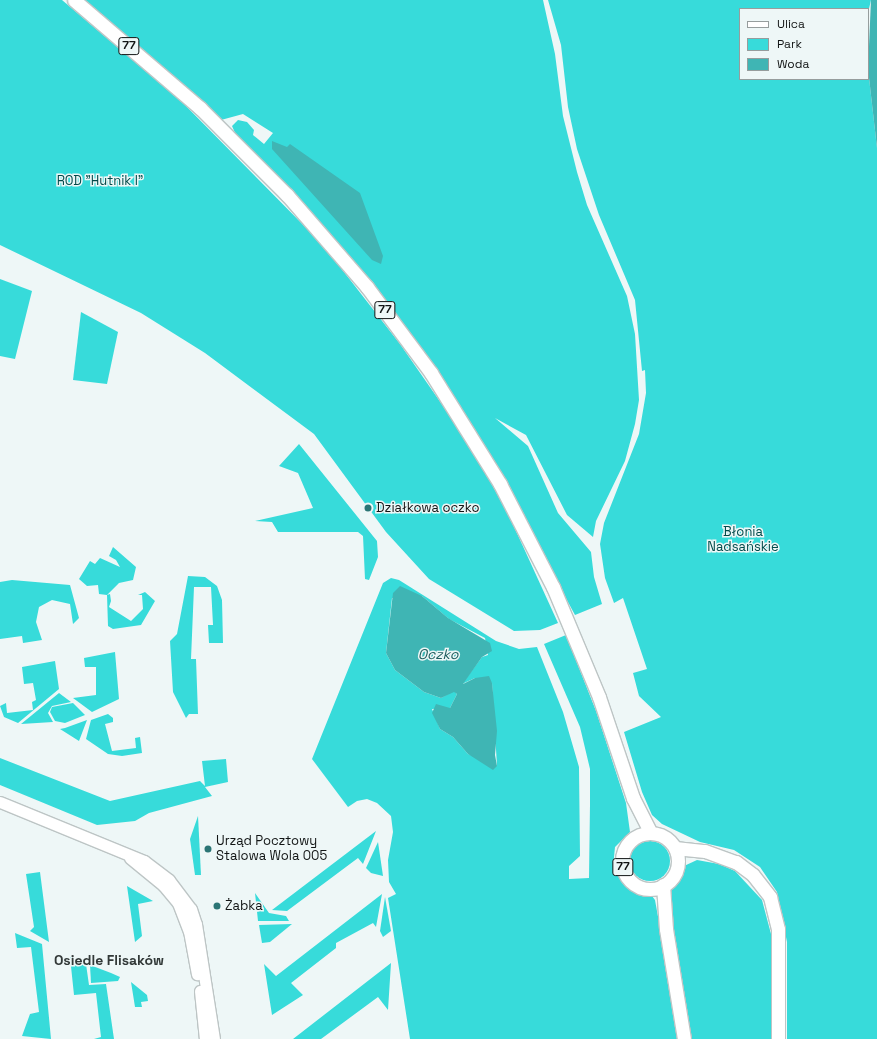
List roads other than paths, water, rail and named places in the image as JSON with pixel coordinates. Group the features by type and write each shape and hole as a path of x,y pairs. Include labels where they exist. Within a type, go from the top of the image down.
{"main road":[{"name":"77","path":"74,0 238,144 304,212 368,287 431,373 479,449 527,534 562,606 578,642 633,798 651,833"},
{"name":"77","path":"633,798 637,836 625,849 623,867 632,882 649,888 663,885 666,929 684,1039"},
{"path":"637,836 651,833 666,838 675,848 678,862 673,877 663,885"},
{"path":"675,848 700,850 720,856 753,875 765,890 775,910 779,939 778,1039"},
{"path":"678,862 696,856 720,856"},
{"name":"77","path":"649,888 666,929"}],"street":[{"path":"0,802 130,857 144,861 158,870 179,891 191,909 201,943 214,1039"},
{"path":"130,857 171,894 185,918 194,950 205,1039"}],"water":[{"path":"871,0 877,0 877,148 869,78"},
{"path":"272,141 287,147 290,144 360,193 383,256 381,264 372,260 272,149"},
{"name":"Oczko","path":"400,586 422,596 448,618 490,643 492,651 482,657 463,684 475,678 489,676 492,683 497,731 495,755 497,766 493,770 468,754 453,737 440,729 432,713 436,704 450,708 457,694 454,692 441,698 424,692 395,670 386,653 393,593"}],"place":[{"name":"Działkowa oczko","path":"368,508"},
{"name":"Urząd Pocztowy Stalowa Wola 005","path":"208,849"},
{"name":"Żabka","path":"217,906"}],"district":[{"name":"Osiedle Flisaków","path":"109,960"}],"park label":[{"name":"ROD \"Hutnik I\"","path":"100,181"},
{"name":"Błonia Nadsańskie","path":"743,540"}]}
